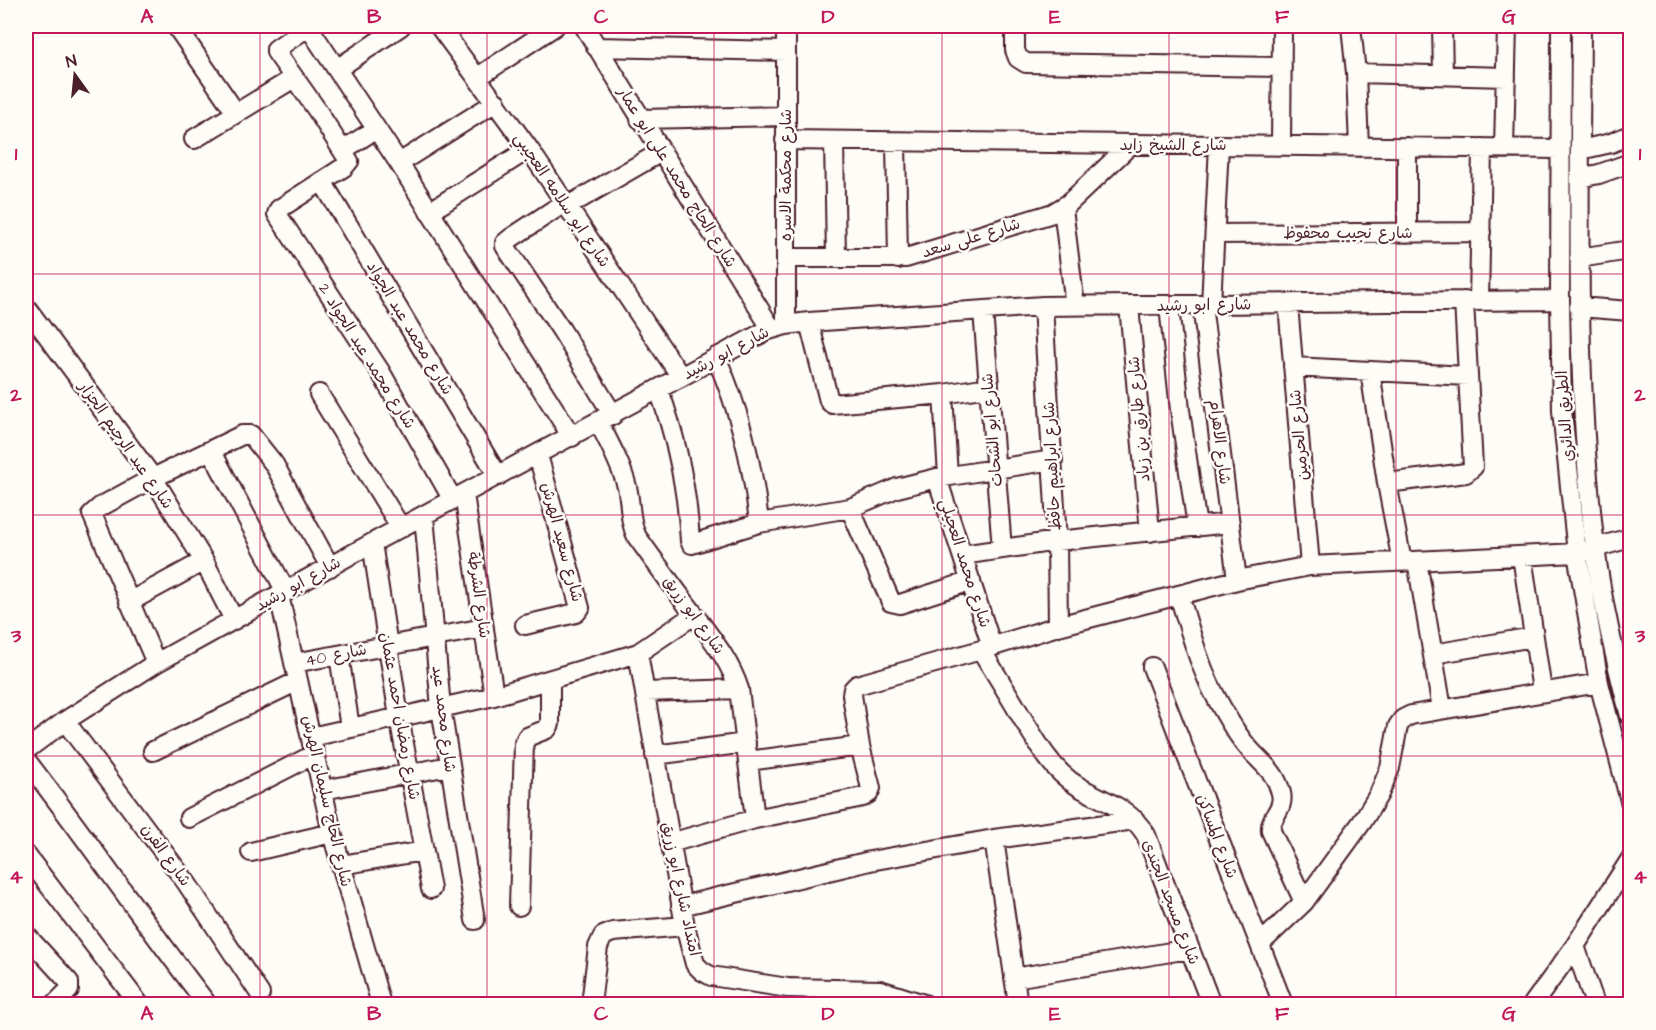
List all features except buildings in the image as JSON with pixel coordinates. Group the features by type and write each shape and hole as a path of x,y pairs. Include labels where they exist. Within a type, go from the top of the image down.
{"street":[{"path":"176,26 236,113"},
{"path":"322,181 348,164 348,158 276,50 308,26 399,163 572,437"},
{"path":"337,69 401,26"},
{"name":"شارع ابو سلامه العجيبي","path":"439,26 529,149 681,377"},
{"path":"478,77 555,26"},
{"name":"شارع الحاج محمد على ابو عمار","path":"584,26 661,152 779,326"},
{"name":"شارع محكمة الاسره","path":"779,326 786,258 786,26"},
{"path":"1015,26 1015,50 1018,58 1026,63 1282,67"},
{"path":"1281,146 1282,26"},
{"path":"1351,26 1356,73 1359,147"},
{"path":"1442,26 1443,75"},
{"path":"1504,148 1506,26"},
{"name":"الطريق الدائري","path":"1561,26 1562,411 1577,553 1599,683 1630,801"},
{"name":"الطريق الدائري","path":"1581,26 1579,307 1584,407 1595,548 1607,615 1628,693 1630,716"},
{"path":"596,47 786,51"},
{"path":"1356,73 1506,77"},
{"path":"194,139 294,78"},
{"path":"399,163 496,102"},
{"path":"640,119 786,116"},
{"path":"343,150 376,129"},
{"path":"1580,150 1611,143 1630,135"},
{"name":"شارع الشيخ زايد","path":"786,140 1560,149"},
{"path":"834,141 836,258"},
{"path":"896,141 898,259"},
{"name":"شارع على سعد","path":"786,258 898,259 915,256 1063,208 1130,145"},
{"name":"شارع الاهرام","path":"1219,145 1215,234 1207,305 1237,580"},
{"path":"1407,147 1407,233"},
{"path":"1387,483 1466,473 1471,470 1473,464 1468,376 1472,301 1481,232 1482,148"},
{"path":"429,212 529,149"},
{"path":"565,205 661,152"},
{"path":"1580,178 1630,164"},
{"name":"شارع محمد عبد الجواد 2","path":"322,181 279,209 277,214 380,370 459,497"},
{"name":"شارع محمد عبد الجواد","path":"322,181 498,476"},
{"name":"شارع ابو زريق","path":"565,205 511,237 505,246 562,332 606,419 626,480 634,532 725,656 739,689 755,819"},
{"path":"1063,208 1075,306"},
{"name":"شارع نجيب محفوظ","path":"1215,234 1481,232"},
{"path":"1579,258 1630,250"},
{"name":"شارع ابو رشيد","path":"26,750 66,721 156,663 372,543 606,419 716,357 779,326 1043,306 1560,300"},
{"name":"شارع الحرمين","path":"1288,304 1310,566"},
{"name":"شارع ابراهيم حافظ","path":"1043,306 1057,541 1058,626"},
{"name":"شارع طارق بن زياد","path":"1129,306 1150,531"},
{"path":"1169,306 1180,410 1197,527"},
{"name":"شارع عبد الرحيم الجزار","path":"26,307 153,478 204,561 234,620"},
{"path":"1579,307 1630,311"},
{"name":"شارع ابو الشحات","path":"983,311 1002,549"},
{"path":"809,322 829,400 834,405 989,387"},
{"path":"716,357 730,388 750,455 759,523"},
{"path":"1293,367 1468,376"},
{"path":"1370,371 1387,483 1410,561 1432,654 1442,709"},
{"path":"658,390 678,449 688,510 690,541 695,544 759,523 850,508 897,488 943,477 1053,460"},
{"path":"319,394 401,528"},
{"name":"شارع محمد العجيلي","path":"943,394 943,477 987,648"},
{"path":"156,663 92,514 100,507 153,478 245,434 254,437 274,464 330,567"},
{"name":"شارع الحاج سليمان الهرش","path":"211,450 283,594 296,672 332,833 381,1005"},
{"name":"شارع سعيد الهرش","path":"525,625 576,613 580,608 538,455"},
{"name":"شارع الشرطة","path":"459,497 484,628 494,696"},
{"path":"850,508 891,602 900,604 971,581"},
{"name":"شارع محمد عيد","path":"424,516 441,708 475,920"},
{"path":"962,555 1057,541 1230,523"},
{"path":"670,843 755,819 869,793 871,788 860,746 852,695 852,689 857,685 1058,626 1237,580 1310,566 1577,553 1630,538"},
{"name":"شارع رمضان احمد عثمان","path":"372,543 399,717 431,889"},
{"path":"1521,556 1542,691"},
{"path":"129,602 204,561"},
{"path":"1179,595 1200,663 1217,699 1246,746 1273,772 1277,780 1281,806 1271,822 1271,831 1304,902"},
{"path":"189,818 313,745 351,728 494,696 638,653 694,615"},
{"name":"شارع 40","path":"153,751 296,672 339,655 484,628"},
{"path":"1432,654 1534,637"},
{"name":"شارع مسجد الجندى","path":"987,648 1043,751 1059,772 1072,783 1118,806 1136,820 1146,835 1211,1005"},
{"name":"امتداد شارع ابو زريق","path":"638,653 685,926 696,963 702,971 711,976 788,988 879,990 924,1005"},
{"path":"339,655 351,728"},
{"name":"شارع المساكن","path":"1152,667 1283,1005"},
{"path":"519,906 524,743 527,737 547,729 550,724 550,680"},
{"path":"1260,944 1304,902 1362,822 1390,768 1398,726 1403,719 1411,715 1442,709 1599,683"},
{"path":"645,692 739,689"},
{"name":"شارع الفرن","path":"66,721 180,873 260,994"},
{"path":"655,755 860,746"},
{"path":"26,760 207,1005"},
{"path":"323,790 449,766"},
{"path":"681,906 870,861 994,839 1136,820"},
{"path":"251,852 332,833"},
{"path":"994,839 1018,1005"},
{"path":"340,865 424,851"},
{"path":"26,855 139,1005"},
{"path":"1533,1005 1575,946 1630,860"},
{"path":"591,1005 598,947 603,936 613,932 685,926"},
{"path":"26,935 67,977 70,986 61,1000"},
{"path":"1575,946 1591,1000"},
{"path":"1014,978 1189,949"}]}
